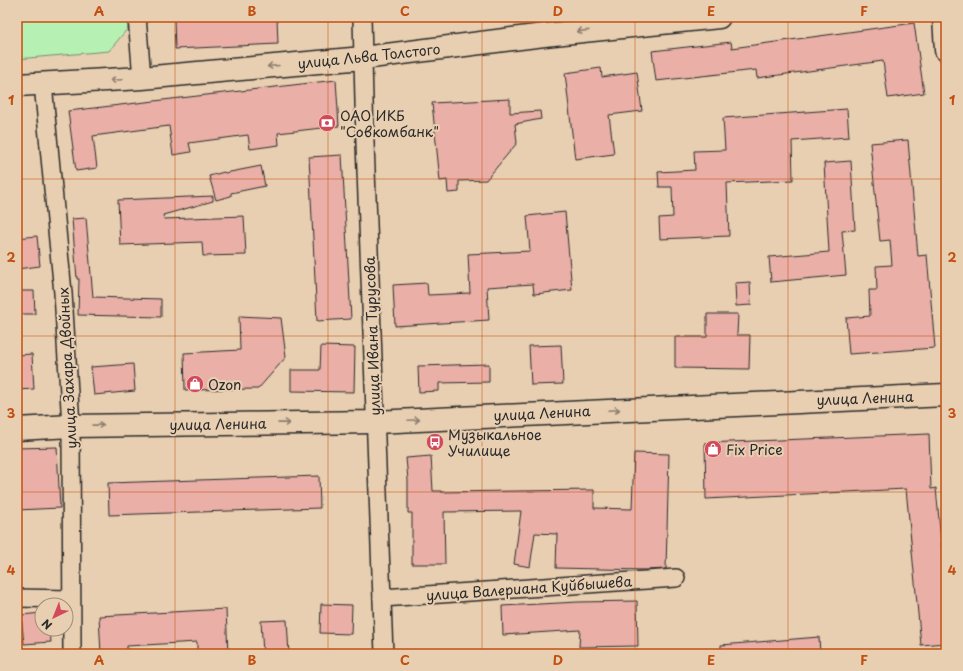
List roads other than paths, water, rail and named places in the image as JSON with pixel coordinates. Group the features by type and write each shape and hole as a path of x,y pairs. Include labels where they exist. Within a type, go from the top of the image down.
{"street":[{"path":"138,17 142,78"},
{"name":"улица Ивана Турусова","path":"362,17 364,143 384,654"},
{"name":"улица Льва Толстого","path":"17,85 142,78 363,58 544,35 720,17"},
{"path":"944,17 946,50"},
{"name":"улица Захара Двойных","path":"43,84 63,293 71,426 71,597"},
{"name":"улица Ленина","path":"17,428 376,422 946,395"},
{"name":"улица Валериана Куйбышева","path":"382,598 676,578"},
{"path":"17,598 34,598"},
{"name":"улица Захара Двойных","path":"72,637 72,654"}],"place":[{"name":"ОАО ИКБ \"Совкомбанк\"","path":"327,123"},
{"name":"Ozon","path":"195,384"},
{"name":"Музыкальное Училище","path":"435,442"},
{"name":"Fix Price","path":"713,449"}]}
